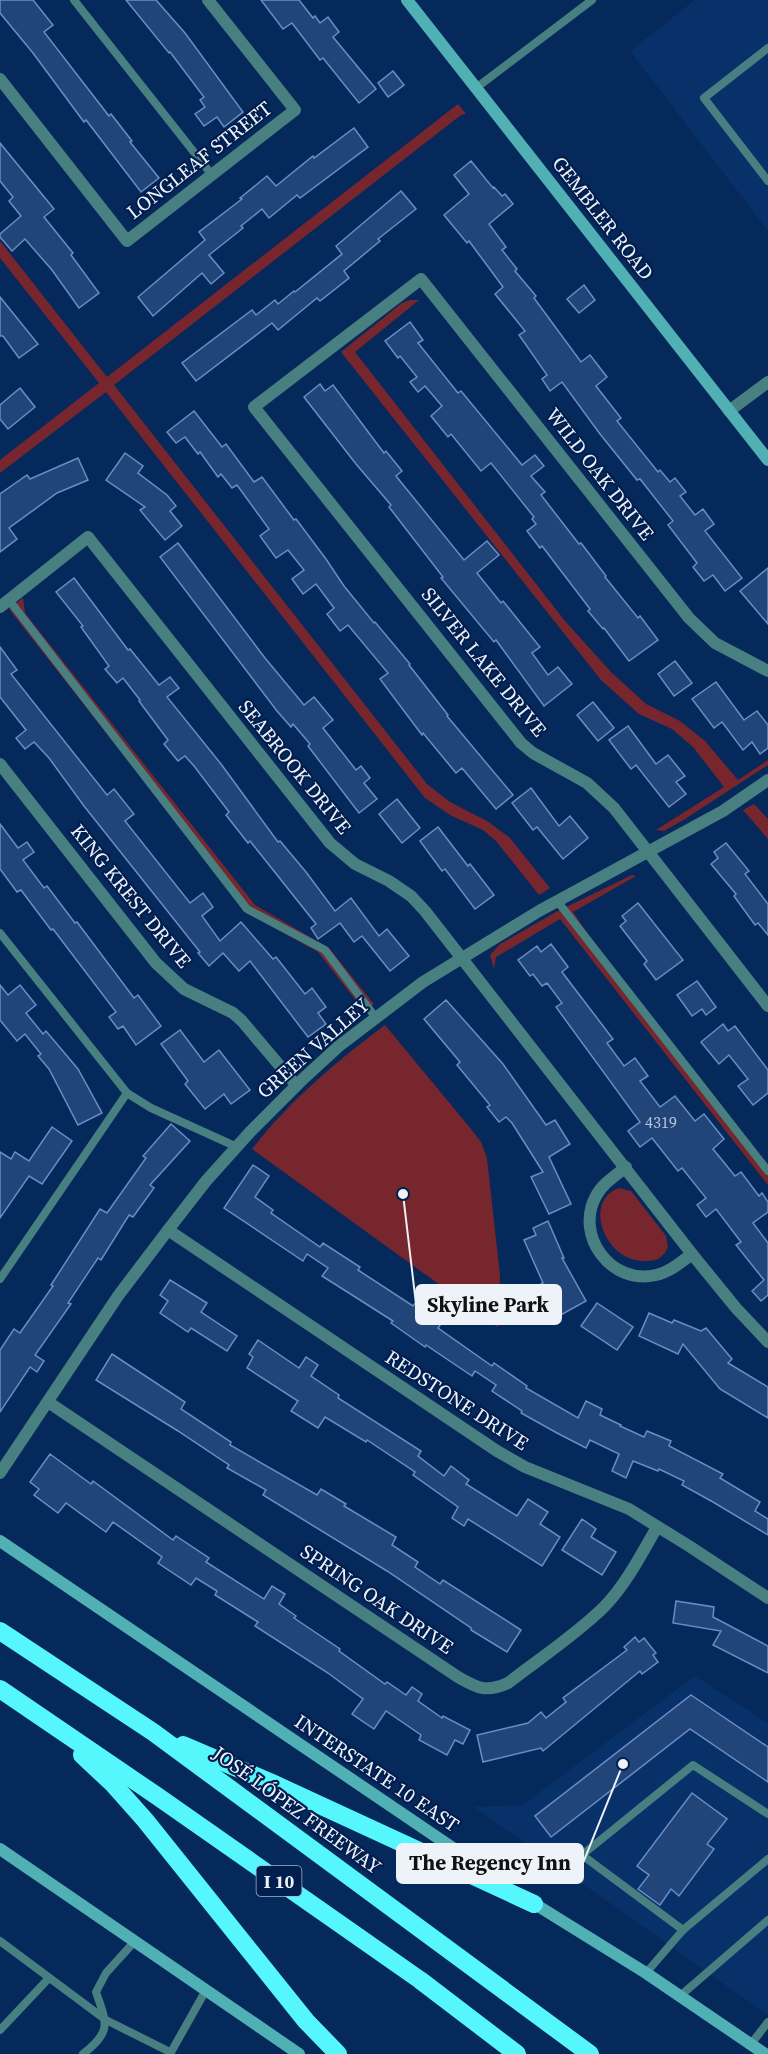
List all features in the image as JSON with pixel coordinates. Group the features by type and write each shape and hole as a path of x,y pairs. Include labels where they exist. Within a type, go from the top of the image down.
{"highway":[{"name":"JOSÉ LÓPEZ FREEWAY","path":"0,1631 153,1732 590,2054"},
{"name":"I 10","path":"0,1689 410,1973 517,2054"},
{"path":"37,1713 121,1793 306,2021 338,2054"},
{"path":"153,1732 272,1783 534,1904"}],"main road":[{"name":"GEMBLER ROAD","path":"412,2 476,88 768,460"},
{"name":"INTERSTATE 10 EAST","path":"0,1541 534,1904 646,1973 765,2054"},
{"path":"0,1849 299,2054"}],"street":[{"name":"LONGLEAF STREET","path":"0,79 127,241 295,110 208,0"},
{"name":"SILVER LAKE DRIVE","path":"421,279 254,407 521,743 533,753 587,783 614,808 768,1006"},
{"name":"WILD OAK DRIVE","path":"421,279 689,618 716,643 768,671"},
{"path":"729,411 768,382"},
{"name":"SEABROOK DRIVE","path":"4,604 88,537 330,843 355,864 389,881 411,896 425,911 692,1254 736,1308 768,1341"},
{"name":"KING KREST DRIVE","path":"0,764 156,963 184,988 233,1013 296,1085"},
{"name":"GREEN VALLEY","path":"0,1473 4,1459 48,1401 118,1296 206,1181 296,1085 339,1046 423,982 501,934 723,811 768,780"},
{"path":"626,1167 597,1193 592,1207 590,1233 601,1254 625,1274 642,1276 655,1276 692,1254"},
{"name":"REDSTONE DRIVE","path":"168,1230 497,1452 525,1467 629,1509 768,1598"},
{"name":"SPRING OAK DRIVE","path":"48,1401 458,1677 486,1690 508,1683 580,1629 618,1590 657,1527"}],"lane":[{"path":"74,0 212,175"},
{"path":"476,88 592,0"},
{"path":"768,48 704,98 768,181"},
{"path":"4,604 247,909 325,950 376,1018"},
{"path":"558,902 768,1171"},
{"path":"0,933 126,1093 151,1108 237,1147"},
{"path":"0,1279 126,1093"},
{"path":"683,1930 582,1855 693,1765 768,1814"},
{"path":"646,1973 683,1930 766,1864"},
{"path":"680,1996 768,1920"},
{"path":"0,1941 106,2020 170,2053 206,1990"},
{"path":"83,2054 99,2042 106,2020 96,1992 106,1973 135,1941"},
{"path":"0,2030 49,1978"},
{"path":"751,2044 768,2022"}],"shaded area":[{"path":"695,0 768,0 768,231 630,51"},
{"path":"458,104 466,114 461,115 114,385 427,784 450,802 487,821 509,837 550,888 539,895 496,841 483,830 450,815 425,798 106,392 0,473 0,460 99,383 0,258 0,241 107,377"},
{"path":"419,300 355,352 565,621 611,672 646,704 680,721 705,741 738,780 768,760 768,765 664,831 656,830 724,787 693,747 672,729 639,714 601,680 341,352 402,303"},
{"path":"23,598 25,613 255,905 329,948 374,1004 365,1012 318,952 247,913 9,609"},
{"path":"754,804 768,819 768,839 743,810"},
{"path":"632,875 636,876 573,912 603,956 768,1165 768,1185 560,919 496,957 494,969 490,955 500,944 556,912"},
{"path":"385,1025 481,1142 487,1158 500,1275 498,1327 252,1149 266,1131 314,1082"},
{"path":"619,1188 631,1191 666,1236 668,1247 659,1258 646,1261 632,1259 619,1252 603,1230 600,1217 602,1205 608,1195"},
{"path":"695,1676 768,1723 768,2015 474,1807 523,1805"}],"building":[{"path":"0,0 33,0 53,25 44,32 109,116 111,114 159,178 141,192 0,13"},
{"path":"126,0 156,0 185,33 243,112 224,127 217,117 204,126 195,114 205,107 200,100 204,97"},
{"path":"261,0 299,0 320,23 328,17 339,32 333,37 376,89 359,103 323,58 320,60 292,23 283,29"},
{"path":"393,71 404,85 388,97 378,83"},
{"path":"354,128 368,147 300,198 297,195 269,218 262,209 241,226 243,228 209,255 224,273 211,284 202,273 153,316 138,297 205,240 199,232 242,199 240,198 267,176 276,186 313,156 314,158"},
{"path":"0,143 54,209 44,217 73,253 71,255 99,293 79,308 52,270 25,239 12,251 0,237 0,234 21,216 9,201 13,197 0,181"},
{"path":"471,161 493,188 502,196 505,194 513,204 489,224 506,247 502,250 517,269 515,271 536,296 534,298 581,362 590,355 607,377 596,386 621,418 617,421 658,472 660,470 670,482 675,478 686,492 680,496 695,515 703,509 714,524 705,531 742,578 725,591 713,575 704,581 693,567 697,563 668,525 673,521 600,434 562,382 550,391 542,379 547,375 519,335 525,331 495,294 503,287 469,241 467,243 444,215 469,194 454,175"},
{"path":"401,191 416,209 378,239 380,241 344,271 349,278 320,301 317,298 278,330 272,323 196,381 182,363 252,310 256,315 275,300 278,304 295,292 342,254 336,246"},
{"path":"584,285 595,300 579,313 567,299"},
{"path":"0,297 38,344 19,358 3,336 0,336"},
{"path":"410,322 423,340 418,343 458,393 461,391 522,465 535,455 544,466 531,476 545,492 541,495 658,640 629,661 588,611 590,609 542,546 540,548 527,531 536,524 532,519 534,517 491,463 481,471 451,434 448,437 431,416 442,406 425,386 418,392 410,382 417,377 385,341"},
{"path":"320,384 325,391 333,385 384,453 386,451 402,471 396,476 464,560 487,541 499,555 477,573 540,647 532,653 548,675 558,667 572,684 544,706 496,640 494,642 441,578 443,577 389,507 391,505 304,397"},
{"path":"20,388 35,407 8,429 0,419 0,405"},
{"path":"194,411 222,447 226,444 254,482 262,477 294,520 296,519 344,586 410,664 447,716 513,795 496,809 462,768 456,773 423,733 422,735 380,679 388,673 348,625 340,631 327,614 334,608 316,584 303,594 292,579 304,570 288,550 276,558 260,536 269,529 237,485 232,488 221,474 218,477 200,452 198,454 185,437 176,443 167,432"},
{"path":"125,453 143,466 138,473 167,495 176,506 170,511 182,526 165,540 140,510 145,507 106,480"},
{"path":"78,458 88,480 57,493 9,528 17,539 0,552 0,494 27,475 30,479"},
{"path":"178,543 265,658 304,705 314,697 333,720 323,728 356,770 361,766 370,778 364,783 377,799 359,813 308,746 310,744 293,724 291,727 277,711 160,557"},
{"path":"768,568 768,624 740,591"},
{"path":"74,578 128,650 130,649 159,685 170,677 179,688 167,697 221,764 278,842 280,841 306,872 335,911 351,898 379,936 387,929 409,956 390,971 362,936 354,942 340,923 318,939 311,928 316,924 250,841 248,843 226,815 229,812 194,766 185,756 178,761 164,744 168,740 123,678 117,683 105,669 109,666 81,627 83,626 56,592"},
{"path":"0,647 17,670 11,674 107,795 114,789 134,814 125,821 190,903 203,893 213,907 202,916 220,941 241,922 273,959 276,957 305,994 312,988 326,1007 318,1013 326,1024 308,1037 250,961 239,971 223,953 209,966 49,758 34,742 25,749 16,738 26,730 0,697"},
{"path":"675,661 692,683 674,696 658,674"},
{"path":"716,682 744,720 757,711 768,725 768,748 760,754 752,742 743,750 722,722 714,728 692,699"},
{"path":"593,702 614,728 598,741 577,715"},
{"path":"628,726 656,764 668,755 685,776 676,782 686,794 669,807 636,765 631,769 609,740"},
{"path":"531,788 559,826 570,816 588,838 563,859 537,827 533,830 512,803"},
{"path":"397,799 420,828 402,843 379,814"},
{"path":"0,824 18,848 27,842 34,852 23,860 44,888 47,886 75,923 77,922 134,998 138,995 161,1026 136,1045 123,1026 118,1029 109,1017 116,1012 53,929 51,930 21,890 17,892 0,869"},
{"path":"438,827 494,895 475,909 445,869 442,871 420,841"},
{"path":"726,843 749,871 745,874 768,904 768,935 758,923 755,925 734,896 736,894 711,864 718,858 714,852"},
{"path":"638,903 683,960 656,980 644,964 647,961 620,926 626,921 622,916"},
{"path":"551,944 568,967 562,972 613,1039 607,1043 624,1066 635,1058 648,1076 640,1081 660,1107 675,1096 695,1121 704,1114 724,1139 713,1149 735,1176 741,1172 759,1196 762,1193 768,1202 768,1212 753,1223 768,1243 768,1295 761,1301 752,1291 764,1280 736,1245 741,1242 716,1209 706,1217 697,1205 706,1198 682,1168 678,1171 652,1138 640,1147 628,1131 640,1122 556,1007 562,1003 547,983 542,986 533,974 530,976 518,960 537,946 541,952"},
{"path":"697,981 716,1007 706,1015 702,1009 692,1016 677,995"},
{"path":"0,985 8,995 20,985 36,1005 26,1013 43,1034 46,1031 78,1069 102,1113 78,1125 49,1069 38,1056 41,1054 25,1034 17,1041 0,1020"},
{"path":"446,1000 503,1064 546,1125 555,1120 570,1144 549,1157 571,1204 549,1214 531,1177 543,1172 512,1123 506,1117 499,1122 487,1107 490,1105 457,1065 460,1062 424,1019"},
{"path":"723,1024 728,1031 735,1026 768,1070 768,1093 753,1105 738,1086 748,1079 729,1055 719,1064 701,1042"},
{"path":"180,1030 204,1062 219,1050 250,1090 231,1104 224,1094 205,1109 185,1084 188,1081 161,1044"},
{"path":"171,1124 190,1141 150,1185 154,1188 133,1217 129,1215 101,1260 98,1258 68,1303 71,1304 35,1355 44,1361 37,1372 30,1367 0,1412 0,1350 14,1329 20,1333 53,1286 51,1285 100,1209 107,1213 146,1158 143,1156"},
{"path":"52,1127 72,1141 42,1184 29,1176 0,1218 0,1152 11,1159 15,1152 29,1161"},
{"path":"253,1165 269,1176 255,1197 273,1210 271,1213 320,1247 323,1243 360,1267 358,1270 413,1306 417,1301 444,1319 438,1328 492,1366 494,1363 527,1386 526,1388 578,1418 586,1401 602,1409 600,1415 620,1426 644,1437 647,1431 671,1441 669,1446 723,1474 720,1478 760,1502 755,1511 768,1519 768,1535 682,1485 684,1481 659,1469 658,1471 633,1461 626,1478 612,1471 619,1454 590,1440 586,1448 521,1413 522,1411 492,1391 496,1385 475,1371 472,1376 426,1345 425,1347 391,1323 393,1321 322,1276 328,1268 307,1254 303,1261 224,1208"},
{"path":"548,1221 564,1258 562,1258 586,1301 559,1316 541,1284 543,1283 524,1240 536,1235 533,1228"},
{"path":"170,1280 207,1303 201,1312 237,1336 227,1351 191,1328 188,1332 160,1313 168,1301 160,1295"},
{"path":"597,1303 633,1327 617,1350 581,1326"},
{"path":"649,1313 672,1323 674,1320 701,1331 706,1328 732,1359 728,1363 768,1387 768,1418 720,1389 683,1344 678,1354 639,1336"},
{"path":"258,1340 299,1368 306,1357 318,1365 311,1376 339,1395 338,1398 421,1451 418,1456 444,1476 451,1466 469,1480 466,1484 517,1516 528,1499 548,1512 540,1524 560,1537 542,1566 468,1519 464,1526 452,1518 458,1507 413,1475 415,1472 367,1440 366,1442 325,1417 318,1428 291,1411 298,1401 247,1368 253,1357 249,1354"},
{"path":"112,1354 185,1402 181,1409 231,1442 230,1445 317,1495 321,1489 346,1504 344,1506 396,1537 392,1545 418,1562 415,1567 440,1584 443,1580 521,1630 507,1652 471,1630 387,1571 263,1495 266,1490 227,1468 229,1465 96,1380"},
{"path":"50,1454 91,1484 93,1481 173,1540 176,1536 209,1558 206,1562 264,1599 272,1586 285,1594 279,1604 296,1616 294,1618 340,1649 339,1651 385,1684 387,1682 406,1695 412,1687 422,1694 418,1701 442,1718 443,1716 470,1730 463,1744 455,1740 447,1755 419,1740 421,1735 386,1711 374,1729 352,1714 363,1699 328,1673 255,1626 258,1622 215,1595 217,1591 196,1578 191,1585 158,1563 162,1557 113,1522 106,1532 66,1503 58,1513 34,1495 39,1489 30,1482"},
{"path":"582,1519 596,1529 591,1537 616,1552 602,1575 562,1550"},
{"path":"676,1601 714,1607 713,1617 768,1646 768,1673 713,1645 721,1631 673,1623"},
{"path":"635,1637 639,1642 644,1638 656,1653 653,1655 658,1662 642,1674 640,1671 543,1751 541,1748 483,1762 477,1735 528,1723 541,1712 546,1718 566,1702 563,1698 627,1650 624,1647"},
{"path":"691,1695 768,1747 768,1782 690,1729 551,1837 535,1816"},
{"path":"692,1793 727,1819 707,1844 714,1849 679,1896 671,1889 660,1905 638,1889 649,1875 637,1866"}],"place":[{"name":"Skyline Park","path":"403,1194"},
{"name":"The Regency Inn","path":"623,1764"}]}
